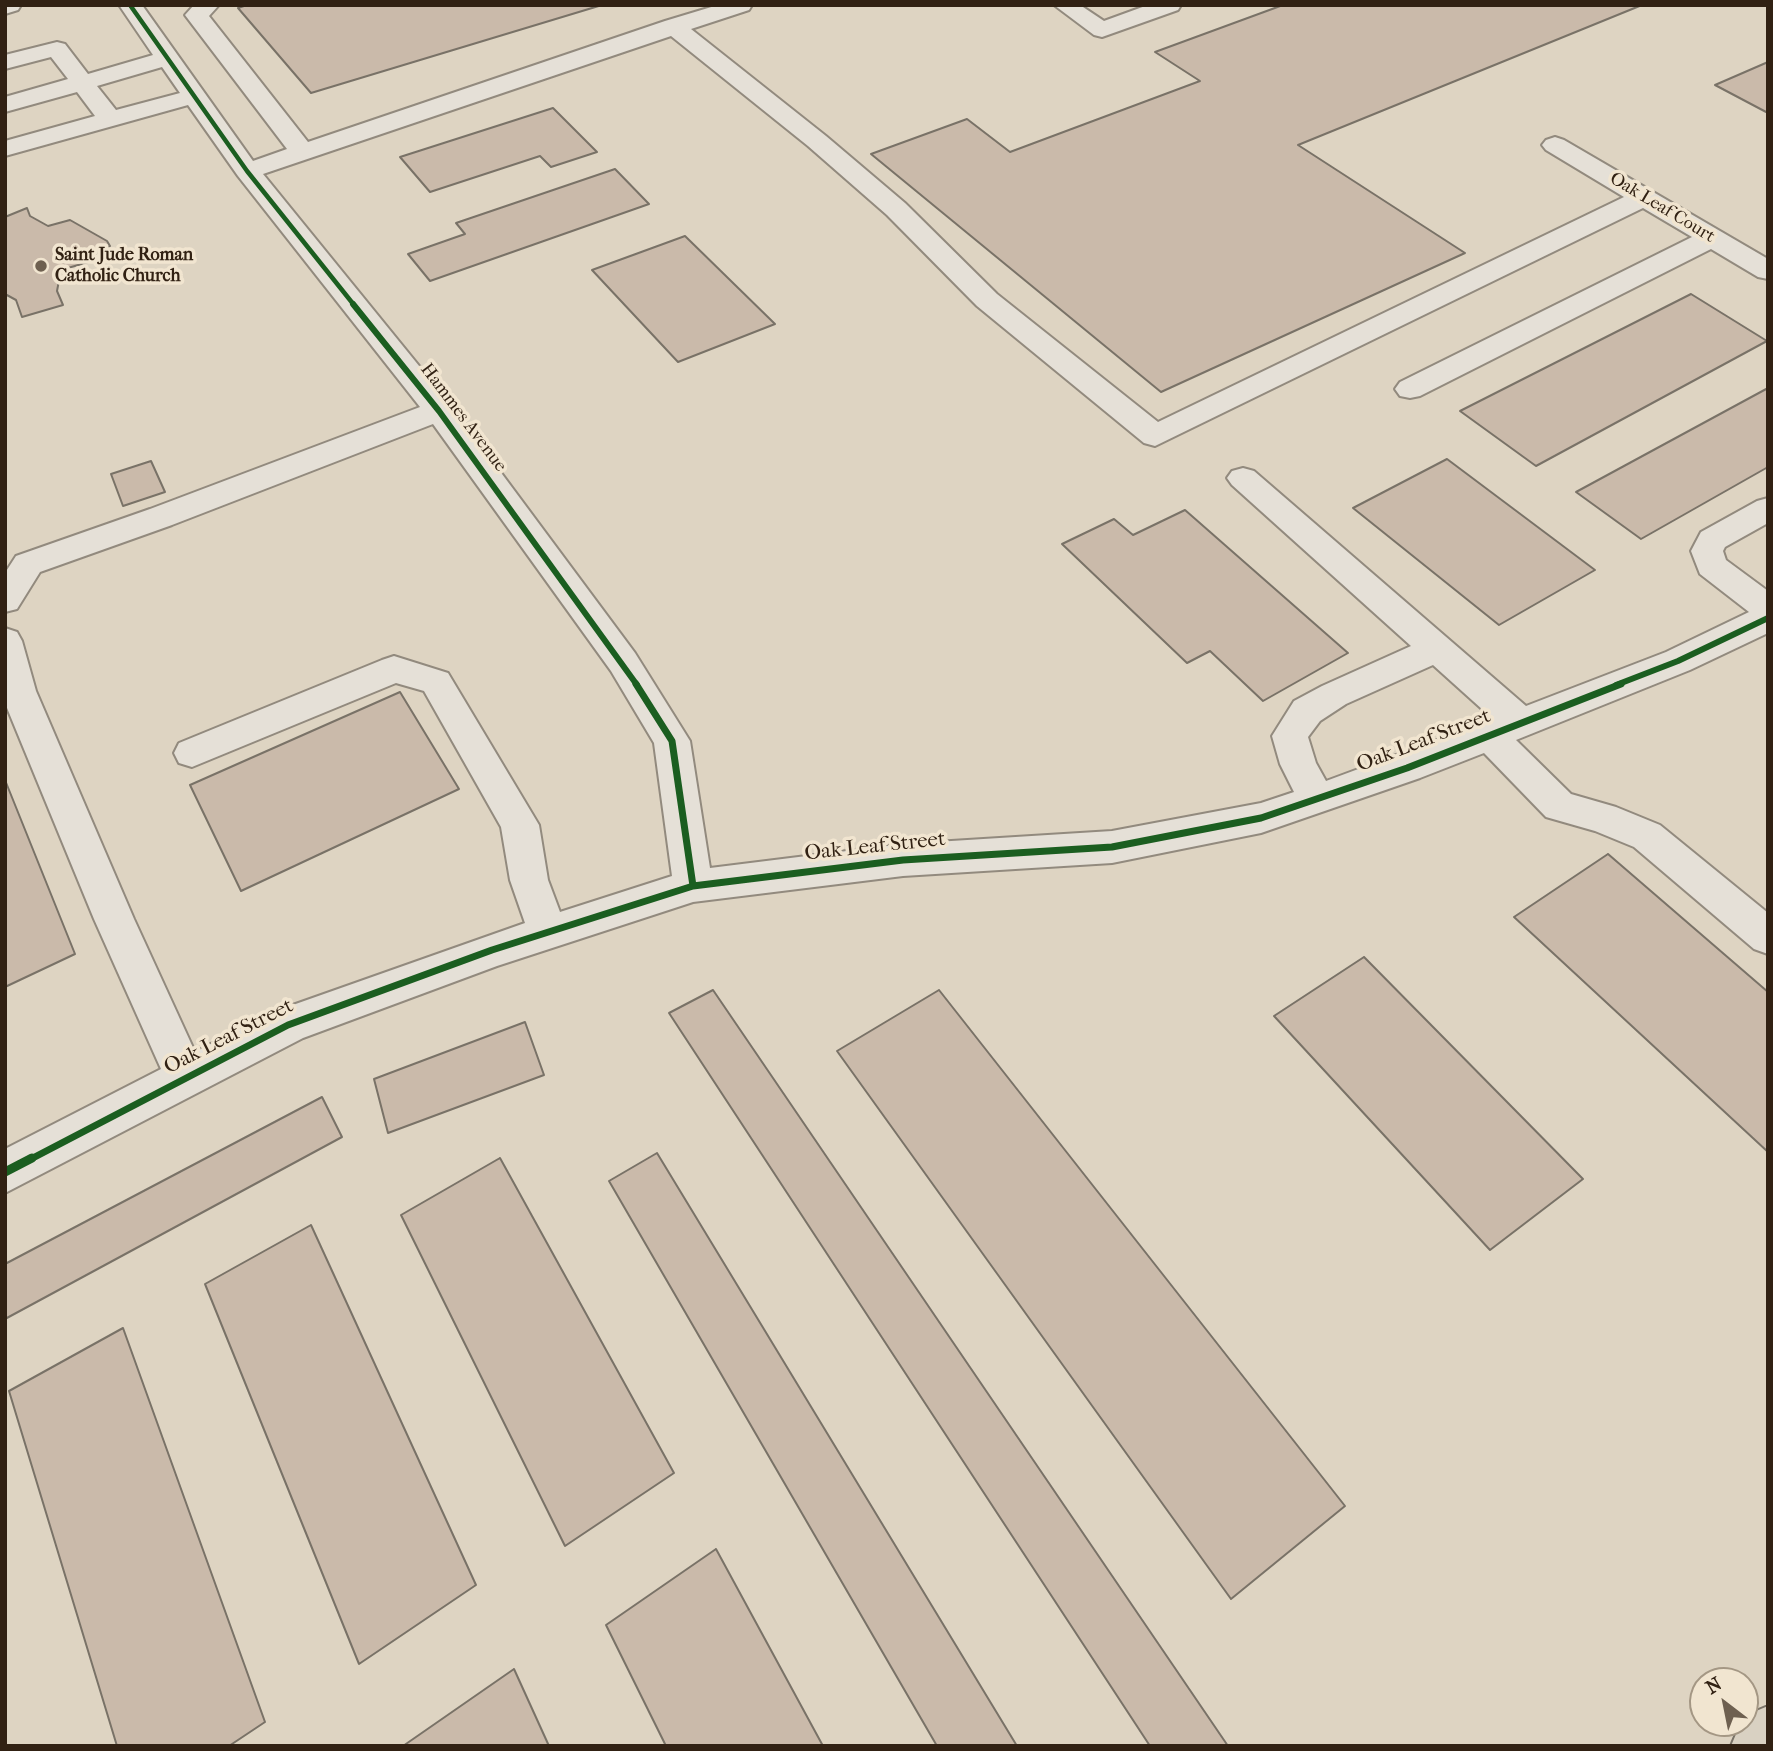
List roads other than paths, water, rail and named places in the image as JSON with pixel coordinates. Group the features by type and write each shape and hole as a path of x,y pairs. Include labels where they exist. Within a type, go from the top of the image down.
{"highway":[{"path":"1758,1746 1768,1733"}],"street":[{"name":"Hammes Avenue","path":"130,5 190,73 247,171 439,411 623,662 672,741 693,886"},
{"path":"208,5 196,15 302,151"},
{"path":"247,171 741,5"},
{"path":"1065,5 1102,30 1170,5"},
{"path":"673,26 817,141 896,209 987,300 1155,436 1644,197"},
{"path":"5,62 57,49 110,118"},
{"path":"5,149 110,118 190,73 232,59"},
{"path":"5,105 83,83 190,73"},
{"name":"Oak Leaf Court","path":"1555,145 1768,271"},
{"path":"1410,389 1712,238"},
{"path":"5,600 28,564 161,517 439,411"},
{"path":"1243,478 1436,649 1506,729 1559,806 1603,818 1647,836 1768,937"},
{"path":"1768,509 1712,540 1707,551 1712,566 1768,609"},
{"name":"Oak Leaf Street","path":"5,1172 288,1024 548,932 693,886 903,860 1112,847 1262,818 1407,768 1506,729 1678,661 1768,618"},
{"path":"5,641 23,704 114,919 186,1078"},
{"path":"1317,799 1298,764 1290,736 1307,711 1334,695 1436,649"},
{"path":"192,753 394,669 436,682 520,825 529,880 548,932"}],"place":[{"name":"Saint Jude Roman Catholic Church","path":"41,266"}]}
